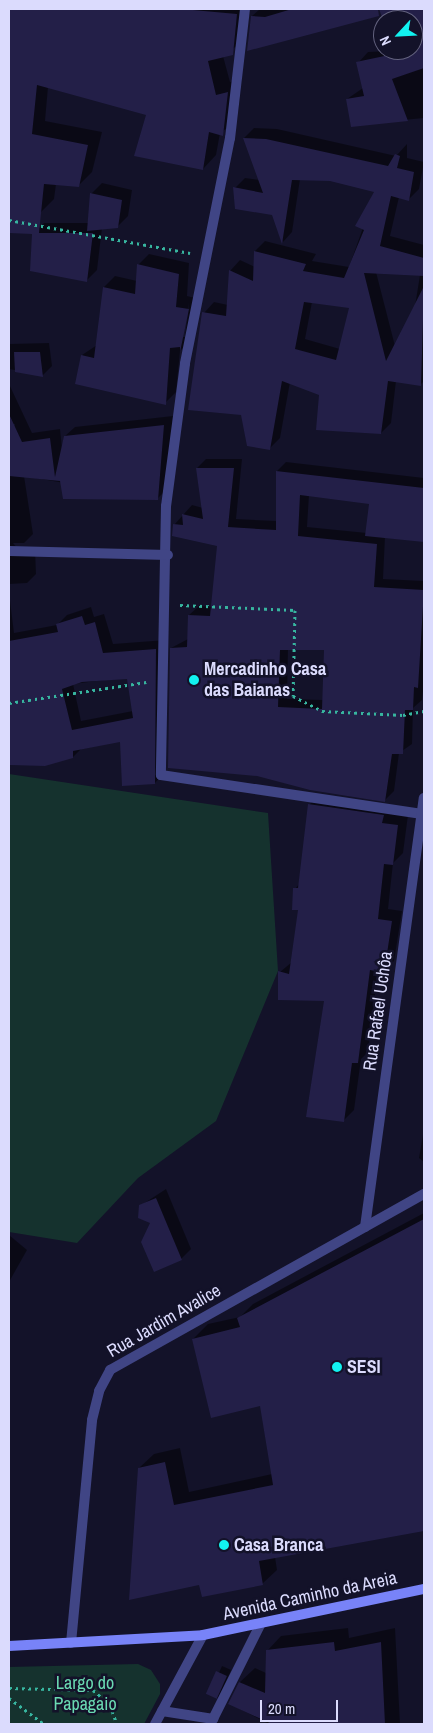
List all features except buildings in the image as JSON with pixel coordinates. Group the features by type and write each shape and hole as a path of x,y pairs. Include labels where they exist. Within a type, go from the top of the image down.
{"main road":[{"name":"Avenida Caminho da Areia","path":"9,1646 203,1635 424,1589"}],"street":[{"path":"245,9 230,138 209,257 185,364 166,506 168,555 161,775 422,814"},
{"path":"9,551 168,555"},
{"name":"Rua Rafael Uchôa","path":"365,1228 424,798"},
{"name":"Rua Jardim Avalice","path":"72,1643 92,1420 99,1391 110,1370 424,1194"},
{"path":"162,1711 213,1719 261,1623"},
{"path":"155,1724 203,1635"}],"path":[{"path":"9,220 134,239 209,257"},
{"path":"166,604 295,610 292,696 322,711 403,715 424,711"},
{"path":"9,703 164,679"},
{"path":"9,1688 92,1690 110,1705 117,1724"},
{"path":"9,1698 44,1724"}],"green space":[{"path":"9,774 268,813 278,971 216,1121 138,1178 77,1243 9,1232"},
{"name":"Largo do Papagaio","path":"138,1664 151,1670 160,1684 160,1694 144,1724 9,1724 9,1667"}],"place":[{"name":"Mercadinho Casa das Baianas","path":"194,680"},
{"name":"SESI","path":"337,1367"},
{"name":"Casa Branca","path":"224,1545"}]}
